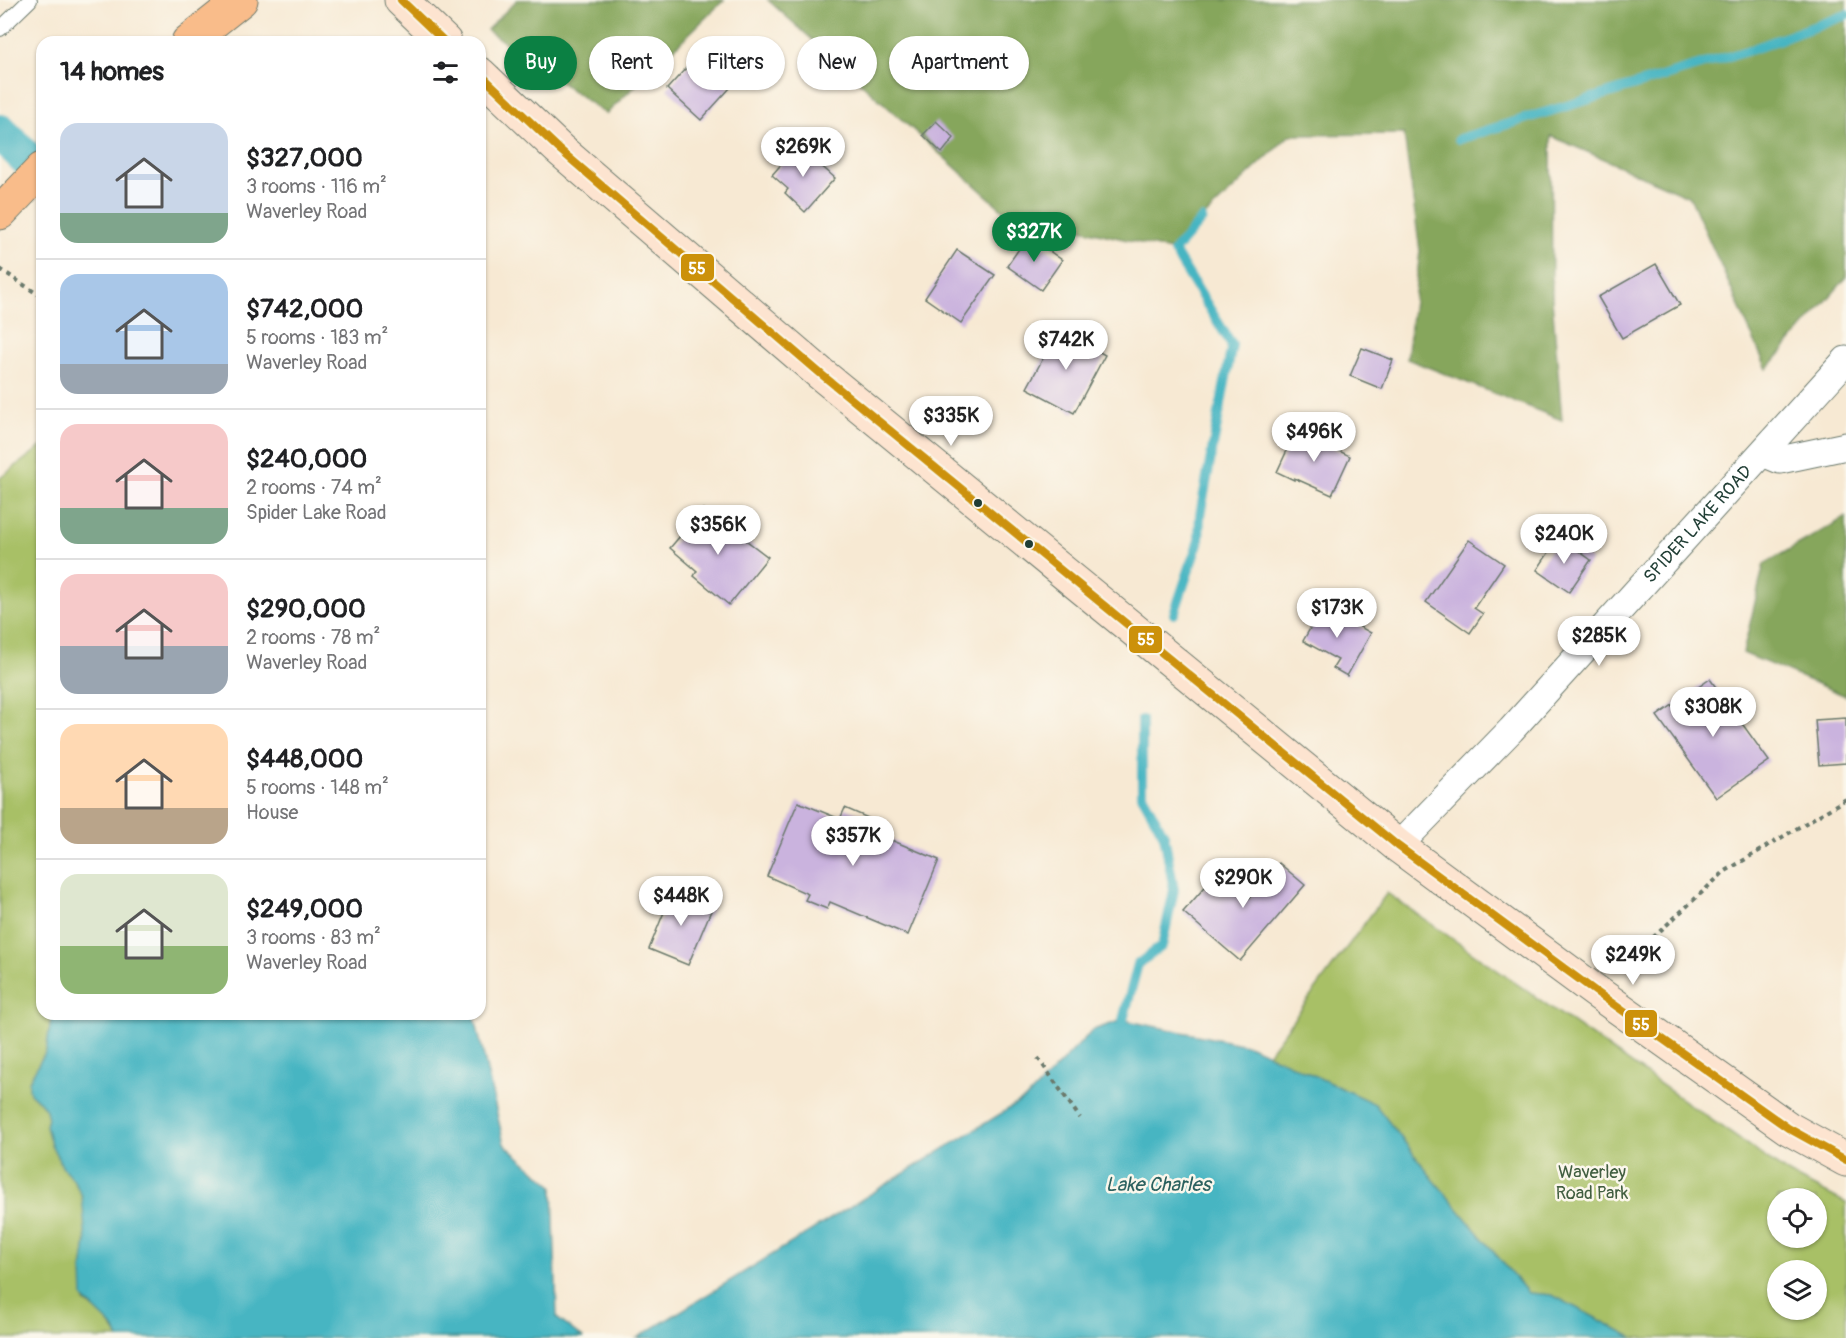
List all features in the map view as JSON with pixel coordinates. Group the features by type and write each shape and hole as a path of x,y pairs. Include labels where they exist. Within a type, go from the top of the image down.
{"highway":[{"path":"196,36 241,0"},
{"path":"0,213 36,175"}],"main road":[{"path":"401,0 440,36"},
{"path":"486,81 559,149 821,374 1398,846 1595,991 1788,1128 1846,1160"}],"street":[{"name":"SPIDER LAKE ROAD","path":"1398,846 1511,730 1846,360"},
{"path":"1763,453 1780,460 1846,446"}],"lane":[{"path":"0,29 30,0"}],"path":[{"path":"0,269 36,293"},
{"path":"1595,991 1724,872 1846,799"},
{"path":"1038,1058 1080,1118"}],"green space":[{"path":"517,0 724,0 674,48 674,36 589,36 589,90 631,90 606,114 572,90 577,90 577,36 504,36 504,42 487,30"},
{"path":"768,0 1846,0 1846,278 1767,369 1690,197 1551,136 1552,299 1562,420 1407,359 1420,251 1404,134 1290,135 1182,238 1174,251 1004,211 869,90 877,90 877,36 808,36"},
{"path":"36,451 36,1020 51,1020 46,1051 29,1081 33,1096 46,1110 48,1118 46,1126 51,1144 63,1168 73,1179 82,1196 86,1225 82,1270 85,1302 104,1318 119,1338 0,1338 0,478"},
{"path":"1846,517 1846,696 1743,653 1764,564"},
{"name":"Waverley Road Park","path":"1387,893 1789,1174 1817,1188 1767,1188 1767,1248 1827,1248 1827,1193 1846,1203 1846,1338 1634,1338 1552,1295 1528,1293 1433,1179 1375,1104 1268,1054"}],"water":[{"path":"51,1020 475,1020 504,1144 553,1186 557,1318 583,1338 119,1338 114,1328 83,1298 82,1270 86,1242 82,1196 73,1179 63,1168 51,1144 46,1126 48,1118 46,1110 30,1093 29,1081 46,1051"},
{"name":"Lake Charles","path":"1123,1020 1251,1046 1375,1104 1433,1179 1528,1293 1552,1295 1634,1338 637,1338 1028,1097 1093,1030"}],"building":[{"path":"686,68 686,90 728,90 701,120 668,90 674,90 674,81"},
{"path":"936,121 954,138 942,153 923,135"},
{"path":"798,145 835,178 805,212 785,193 788,189 772,175"},
{"path":"1028,236 1062,260 1041,290 1007,266"},
{"path":"957,250 995,275 961,323 925,298"},
{"path":"1656,264 1680,305 1622,338 1598,297"},
{"path":"1059,329 1105,355 1074,413 1027,388"},
{"path":"1362,348 1393,360 1382,389 1350,376"},
{"path":"1296,431 1350,456 1332,495 1277,472"},
{"path":"703,509 742,541 743,538 768,557 729,605 694,576 697,571 670,548"},
{"path":"1559,537 1591,560 1569,592 1537,570"},
{"path":"1469,540 1504,564 1474,608 1483,614 1470,633 1426,602"},
{"path":"1323,606 1371,633 1347,676 1333,668 1338,660 1303,641"},
{"path":"1710,679 1769,761 1716,798 1657,716"},
{"path":"1846,718 1846,763 1819,765 1815,720"},
{"path":"798,802 840,819 845,808 889,827 884,837 939,860 908,935 830,902 827,909 805,900 808,894 767,876"},
{"path":"1279,863 1305,885 1240,961 1183,912 1218,872 1249,898"},
{"path":"673,890 713,906 688,965 649,949"}],"waterway":[{"path":"1459,139 1753,49 1846,15"},
{"path":"0,132 36,168"},
{"path":"1174,614 1199,540 1200,515 1232,345 1174,251 1202,219"},
{"path":"1123,1020 1138,964 1162,946 1174,890 1164,835 1142,795 1142,720"}],"transit line":[{"name":"55","path":"401,0 439,36"},
{"name":"55","path":"486,80 559,149 821,374 1398,846 1595,991 1788,1128 1846,1160"}]}
